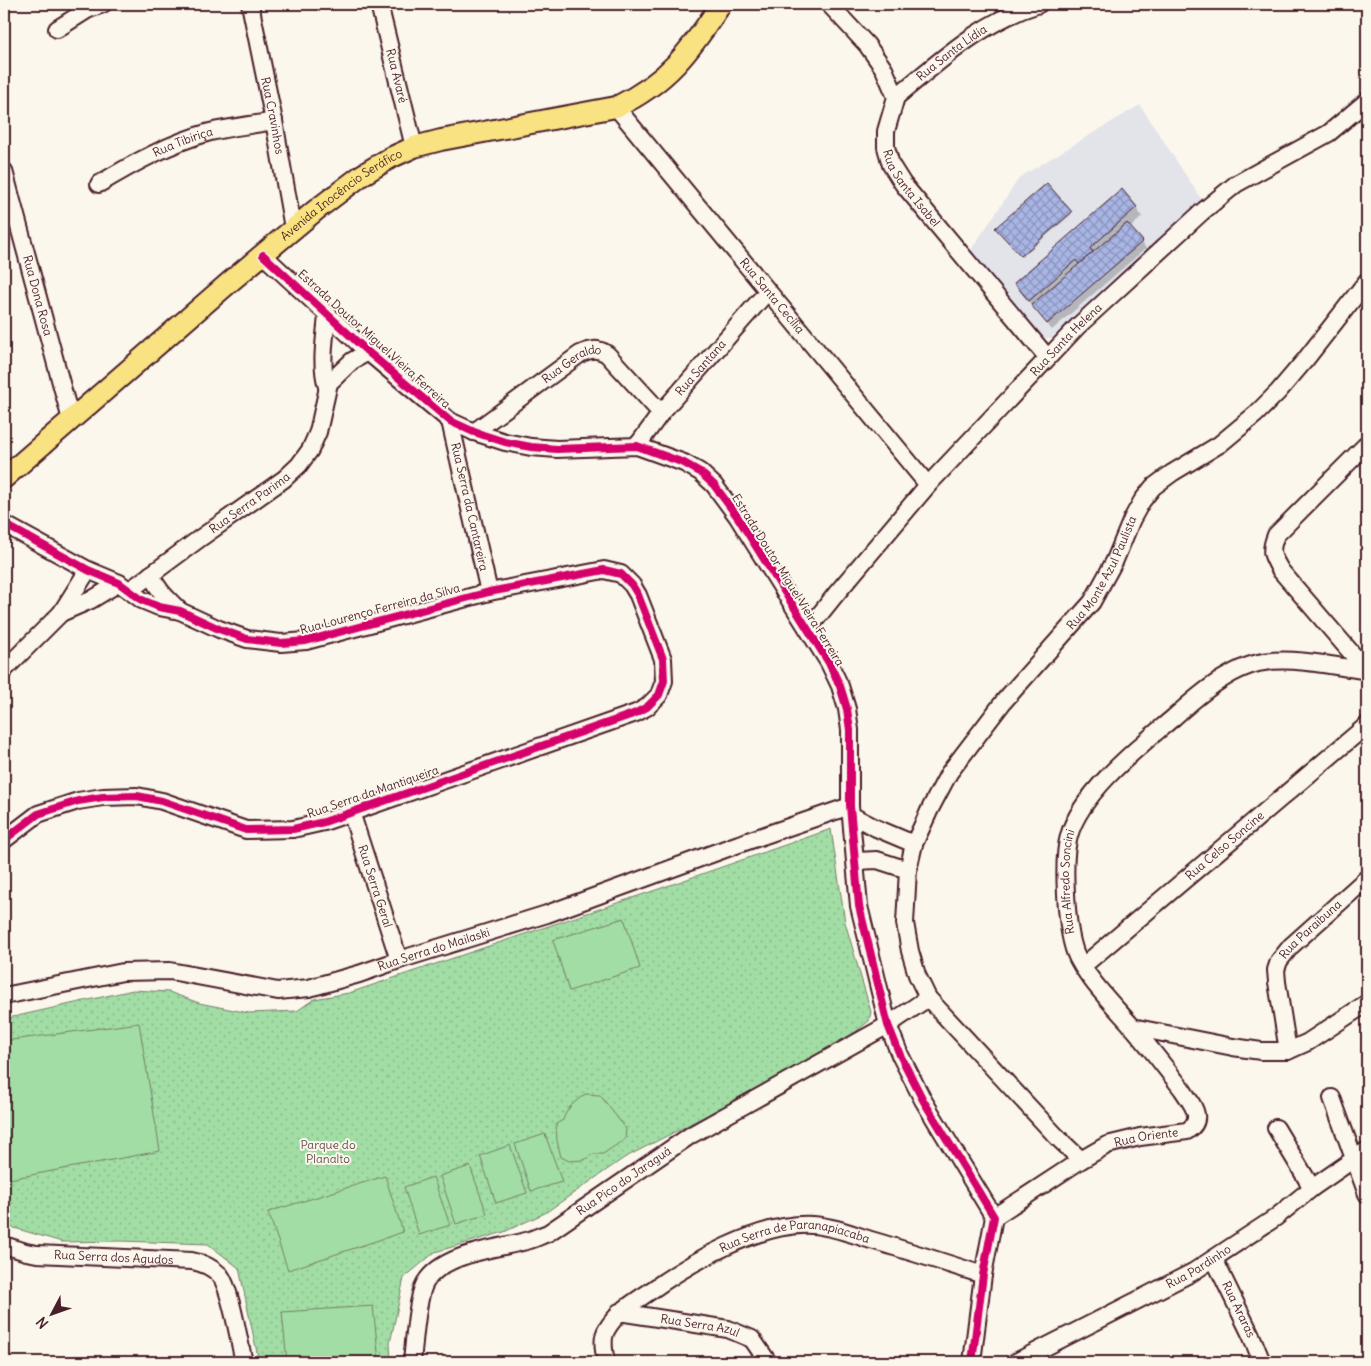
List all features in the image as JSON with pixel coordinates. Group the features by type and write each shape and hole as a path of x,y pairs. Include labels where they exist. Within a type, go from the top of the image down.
{"main road":[{"name":"Avenida Inocêncio Seráfico","path":"4,478 293,228 362,175 390,158 414,147 441,140 616,107 637,97 654,86 682,58 721,4"}],"street":[{"path":"56,29 87,10 103,4"},
{"name":"Rua Cravinhos","path":"250,4 274,121 293,228"},
{"name":"Rua Avaré","path":"379,4 414,147"},
{"path":"829,4 867,45 884,69 896,97"},
{"name":"Rua Santa Lídia","path":"896,97 986,26 1039,4"},
{"name":"Rua Santa Isabel","path":"896,97 886,131 886,147 891,165 902,184 1047,357"},
{"name":"Rua Santa Helena","path":"808,629 928,485 1047,357 1116,291 1202,212 1236,184 1329,133 1367,101"},
{"name":"Rua Santa Cecília","path":"616,107 928,485"},
{"name":"Rua Tibiriça","path":"99,184 141,159 175,144 211,132 274,121"},
{"name":"Rua Dona Rosa","path":"4,171 71,420"},
{"name":"Estrada Doutor Miguel Vieira Ferreira","path":"263,255 368,352 450,421 474,432 505,442 531,447 557,449 637,446 684,463 700,472 714,485 737,516 808,629 829,663 840,686 848,709 851,811 859,906 888,1025 900,1055 924,1100 994,1217"},
{"name":"Rua Monte Azul Paulista","path":"1081,1160 1058,1138 928,998 910,951 905,923 908,870 914,844 949,773 1004,701 1092,602 1115,560 1132,519 1142,501 1153,487 1172,473 1220,444 1256,414 1306,359 1367,281"},
{"name":"Rua Santana","path":"637,446 661,413 767,292"},
{"name":"Rua Serra Parima","path":"61,613 151,574 284,480 300,465 310,450 318,432 327,387 322,361 327,315"},
{"name":"Rua Geraldo","path":"474,432 580,354 589,350 599,350 607,354 661,413"},
{"path":"327,387 352,361 368,352"},
{"name":"Rua Serra da Cantareira","path":"450,421 490,592"},
{"path":"1367,444 1276,535 1272,547 1274,558 1281,571 1367,671"},
{"name":"Rua Lourenço Ferreira da Silva","path":"4,524 88,570 124,586 142,600 159,607 180,611 219,629 247,639 290,642 306,641 490,592 604,570 621,574 632,585 638,595 663,659 664,681 659,696"},
{"path":"4,670 61,613 88,570"},
{"name":"Rua Lourenço Ferreira da Silva","path":"151,574 154,584 180,611"},
{"name":"Rua Alfredo Soncini","path":"1132,1027 1083,966 1076,954 1072,940 1066,895 1067,860 1069,836 1080,811 1096,790 1124,762 1200,696 1223,678 1241,668 1279,660 1367,671"},
{"name":"Rua Serra da Mantiqueira","path":"4,840 38,814 78,801 103,796 137,796 162,801 246,830 293,829 324,822 636,713 647,707 659,696"},
{"name":"Rua Celso Soncine","path":"1083,966 1367,724"},
{"path":"851,811 876,828 914,844"},
{"name":"Rua Serra do Mailaski","path":"4,996 123,972 170,970 278,991 309,988 547,914 736,845 851,811"},
{"name":"Rua Serra Geral","path":"351,812 399,960"},
{"path":"856,861 877,860 908,870"},
{"name":"Rua Paraibuna","path":"1288,1051 1277,982 1276,970 1279,961 1291,946 1367,878"},
{"name":"Rua Pico do Jaraguá","path":"412,1362 421,1296 425,1283 447,1263 467,1255 531,1240 548,1233 691,1135 888,1025 928,998"},
{"path":"1132,1027 1233,1047 1261,1051 1288,1051 1308,1042 1367,1004"},
{"name":"Rua Oriente","path":"994,1217 1107,1145 1187,1131 1194,1127 1197,1117 1193,1106 1182,1089 1132,1027"},
{"path":"1332,1098 1360,1154 1367,1194"},
{"path":"1276,1128 1312,1188"},
{"name":"Rua Pardinho","path":"1016,1362 1039,1357 1193,1272 1275,1218 1312,1188 1360,1154"},
{"path":"972,1362 983,1275 994,1217"},
{"name":"Rua Serra de Paranapiacaba","path":"620,1312 672,1276 730,1245 765,1231 803,1225 815,1225 840,1230 983,1275"},
{"name":"Rua Serra dos Agudos","path":"4,1244 37,1254 192,1261 209,1266 221,1276 229,1294 244,1362"},
{"name":"Rua Araras","path":"1214,1259 1262,1362"},
{"path":"606,1362 603,1348 606,1331 620,1312"},
{"name":"Rua Serra Azul","path":"620,1312 728,1329 752,1339 768,1362"}],"shaded area":[{"path":"1140,105 1202,200 1052,338 1039,338 969,253 1020,177"}],"green space":[{"name":"Parque do Planalto","path":"831,829 845,922 871,1012 869,1021 853,1034 764,1086 624,1158 545,1213 504,1232 435,1252 404,1278 390,1343 391,1362 259,1362 239,1268 208,1244 121,1241 62,1242 4,1225 4,1019 133,990 169,992 199,1003 249,1013 297,1011 314,999 349,993"},
{"path":"624,918 640,968 569,991 553,940"},
{"path":"139,1023 160,1151 4,1180 4,1041"},
{"path":"585,1094 600,1095 626,1129 625,1139 603,1154 593,1154 584,1160 569,1161 561,1157 557,1141 556,1124 563,1120 569,1108"},
{"path":"545,1134 562,1182 531,1191 515,1144"},
{"path":"510,1145 527,1193 496,1203 480,1156"},
{"path":"470,1166 487,1214 456,1224 440,1176"},
{"path":"385,1176 403,1232 288,1270 268,1212"},
{"path":"433,1177 450,1225 419,1235 404,1187"},
{"path":"373,1306 379,1362 287,1362 282,1312"}],"building":[{"path":"1047,183 1072,212 1021,256 995,228"},
{"path":"1122,189 1137,207 1090,248 1093,252 1079,264 1076,260 1029,301 1014,283"},
{"path":"1127,223 1143,241 1047,324 1031,305"}],"cycle path":[{"path":"263,255 368,352 450,421 474,432 505,442 531,447 557,449 637,446 684,463 700,472 714,485 737,516 829,663 840,686 847,709 850,730 850,806 859,906 888,1025 900,1055 923,1100 994,1217 983,1275 972,1362"},
{"path":"4,524 88,570 119,583 142,600 159,607 180,611 219,629 247,639 281,643 306,641 489,592 604,570 621,574 632,585 638,595 663,659 664,681 659,695 647,707 636,713 324,822 293,829 246,830 162,801 137,796 103,797 78,801 38,814 4,840"}]}
